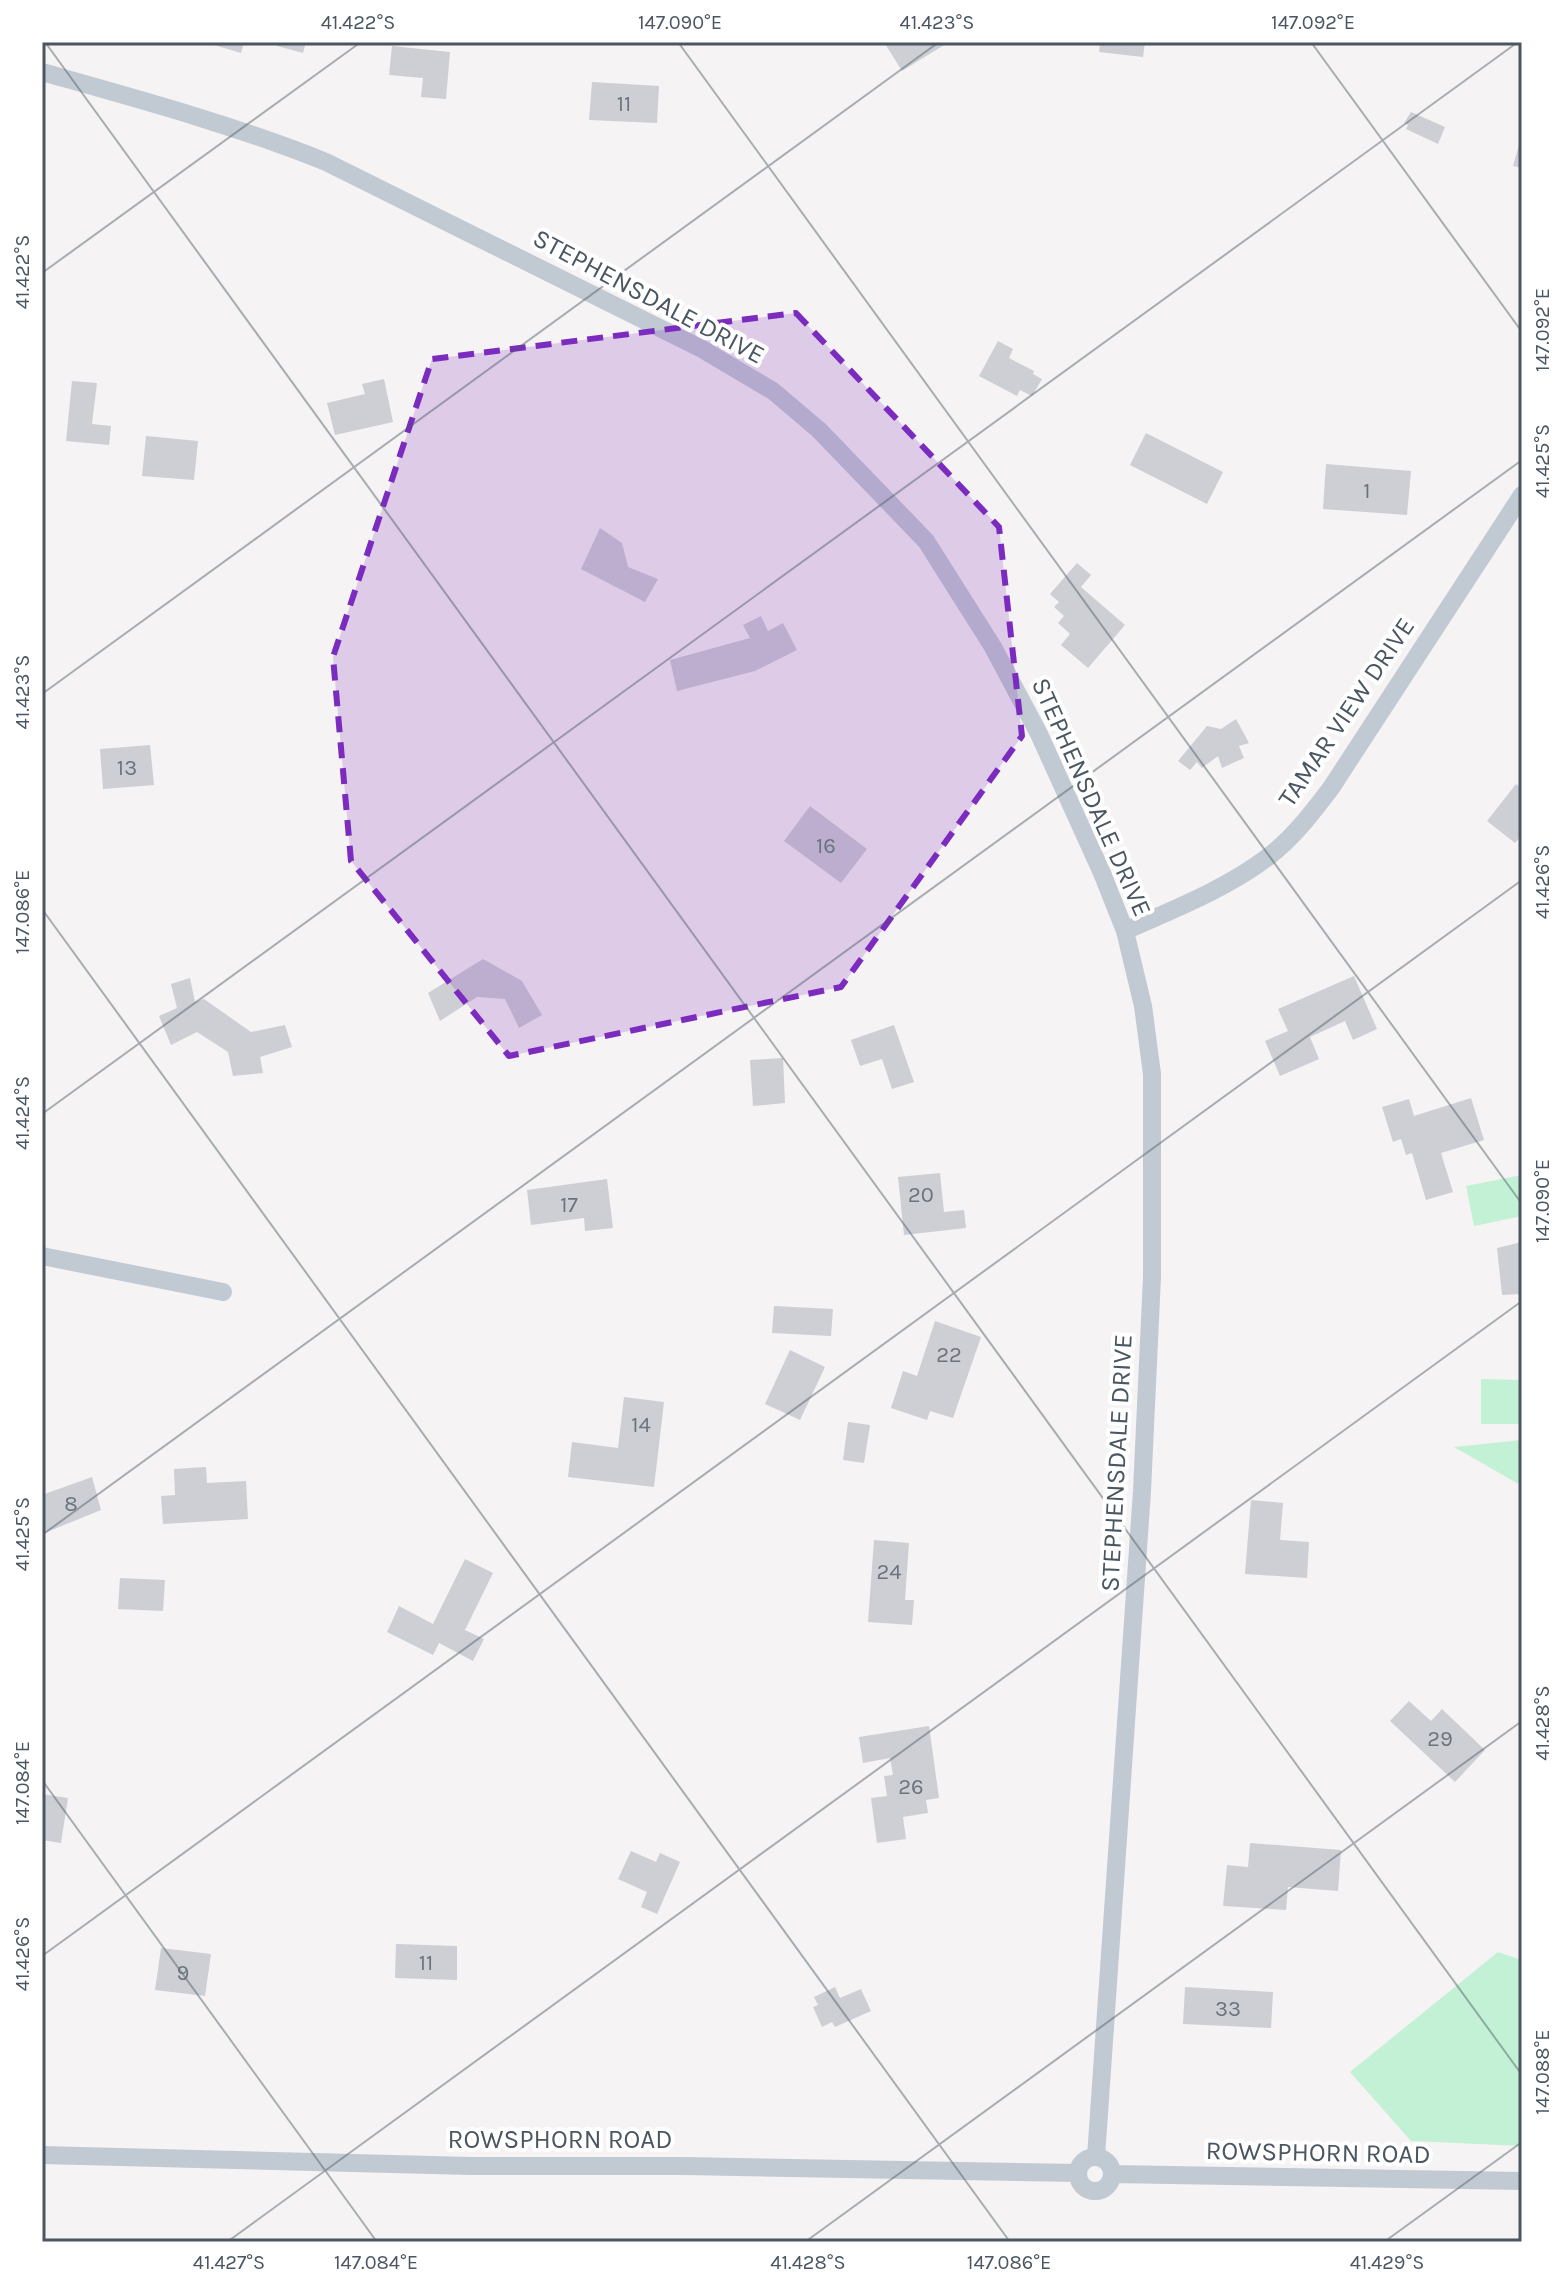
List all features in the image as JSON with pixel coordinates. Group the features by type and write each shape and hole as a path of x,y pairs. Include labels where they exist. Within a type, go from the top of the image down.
{"street":[{"name":"STEPHENSDALE DRIVE","path":"42,72 178,110 326,162 702,349 773,391 819,430 926,541 993,647 1039,734 1125,931 1143,1006 1152,1074 1152,1277 1142,1491 1096,2157"},
{"name":"TAMAR VIEW DRIVE","path":"1125,931 1216,890 1268,857 1301,827 1331,788 1522,495"},
{"path":"42,1256 223,1292"},
{"name":"ROWSPHORN ROAD","path":"42,2155 471,2166 684,2166 1078,2173"},
{"path":"1096,2157 1109,2164 1113,2174 1105,2188 1095,2192 1080,2184 1078,2173 1086,2159 1096,2157"},
{"name":"ROWSPHORN ROAD","path":"1113,2174 1522,2181"}],"highlighted area":[{"path":"796,313 999,527 1022,736 841,987 509,1056 351,861 333,657 432,359"}],"green space":[{"path":"1522,1175 1522,1216 1474,1226 1466,1186"},
{"path":"1481,1379 1522,1380 1522,1424 1481,1424"},
{"path":"1522,1440 1522,1486 1454,1447"},
{"path":"1498,1952 1522,1960 1522,2146 1411,2141 1350,2072"}],"building":[{"path":"204,42 244,42 241,53"},
{"path":"278,42 306,42 303,53 277,46"},
{"path":"884,42 949,42 902,71"},
{"path":"1100,42 1145,42 1143,57 1099,52"},
{"path":"392,46 450,52 446,99 421,97 423,78 389,75"},
{"path":"592,82 659,86 657,123 589,120"},
{"path":"1411,112 1445,127 1438,144 1406,129 1408,125 1404,123"},
{"path":"1522,138 1522,168 1513,166"},
{"path":"998,341 1013,349 1009,358 1034,371 1033,374 1042,379 1032,396 1020,390 1017,396 979,376"},
{"path":"384,379 393,422 335,435 327,403 365,394 362,384"},
{"path":"72,381 97,383 92,424 111,426 109,445 66,441"},
{"path":"1146,433 1223,472 1207,504 1130,465"},
{"path":"146,436 198,441 194,480 142,476"},
{"path":"1326,464 1411,471 1407,515 1323,509"},
{"path":"600,528 622,543 628,567 658,579 645,602 581,569"},
{"path":"1077,563 1091,575 1081,587 1125,625 1088,668 1061,645 1070,634 1058,623 1064,616 1054,607 1059,602 1050,594"},
{"path":"761,616 768,631 783,623 797,650 755,671 677,691 670,660 750,638 743,625"},
{"path":"1236,719 1249,743 1239,746 1244,758 1222,768 1218,756 1202,768 1197,762 1190,770 1178,761 1207,726 1221,729"},
{"path":"150,745 154,785 103,789 100,749"},
{"path":"1516,784 1522,789 1522,835 1515,843 1487,821"},
{"path":"810,806 867,849 841,883 784,841"},
{"path":"483,959 522,981 542,1015 519,1028 505,999 477,997 440,1021 428,993"},
{"path":"1354,976 1377,1029 1353,1040 1345,1021 1310,1037 1319,1059 1280,1076 1265,1041 1288,1031 1278,1009"},
{"path":"190,978 195,1002 204,999 251,1032 285,1025 292,1047 260,1057 263,1073 233,1076 228,1052 197,1032 171,1045 159,1016 177,1008 171,984"},
{"path":"894,1025 914,1082 892,1089 882,1059 860,1066 851,1040"},
{"path":"783,1058 785,1103 753,1106 750,1060"},
{"path":"1471,1098 1484,1140 1441,1153 1453,1192 1426,1200 1412,1153 1406,1155 1401,1139 1393,1142 1382,1107 1409,1099 1414,1116"},
{"path":"940,1173 944,1212 964,1210 966,1228 904,1235 898,1177"},
{"path":"607,1179 613,1228 585,1231 584,1218 531,1225 527,1190"},
{"path":"1522,1242 1522,1294 1502,1295 1497,1248"},
{"path":"774,1306 833,1309 831,1336 772,1333"},
{"path":"935,1321 981,1337 953,1418 930,1411 927,1420 891,1408 903,1371 917,1376"},
{"path":"790,1350 825,1367 800,1420 765,1404"},
{"path":"624,1397 664,1402 654,1487 568,1477 572,1442 618,1448"},
{"path":"848,1422 870,1425 864,1463 843,1460"},
{"path":"206,1467 207,1483 246,1481 248,1519 163,1524 161,1496 175,1495 174,1469"},
{"path":"92,1477 101,1510 42,1534 42,1495"},
{"path":"1251,1500 1283,1503 1280,1540 1309,1542 1307,1578 1245,1574"},
{"path":"874,1540 909,1543 905,1600 914,1600 912,1625 868,1622"},
{"path":"465,1559 493,1573 465,1630 484,1639 473,1661 439,1643 433,1655 387,1632 399,1606 433,1624"},
{"path":"120,1578 165,1580 163,1611 118,1609"},
{"path":"1409,1701 1431,1721 1442,1709 1485,1750 1455,1782 1390,1721"},
{"path":"929,1726 939,1798 926,1800 928,1813 903,1817 906,1839 877,1843 871,1798 887,1796 884,1776 893,1775 890,1758 863,1763 859,1737"},
{"path":"42,1794 68,1798 61,1843 42,1840"},
{"path":"1250,1843 1341,1850 1338,1891 1288,1887 1286,1910 1223,1906 1227,1865 1248,1867"},
{"path":"631,1851 656,1862 660,1853 680,1862 657,1914 641,1907 647,1892 618,1879"},
{"path":"396,1944 457,1946 457,1980 395,1978"},
{"path":"161,1948 211,1954 205,1996 155,1990"},
{"path":"835,1987 840,1998 861,1989 871,2011 835,2027 832,2022 822,2027 813,2007 818,2005 814,1997"},
{"path":"1185,1987 1273,1992 1271,2028 1183,2024"}]}
